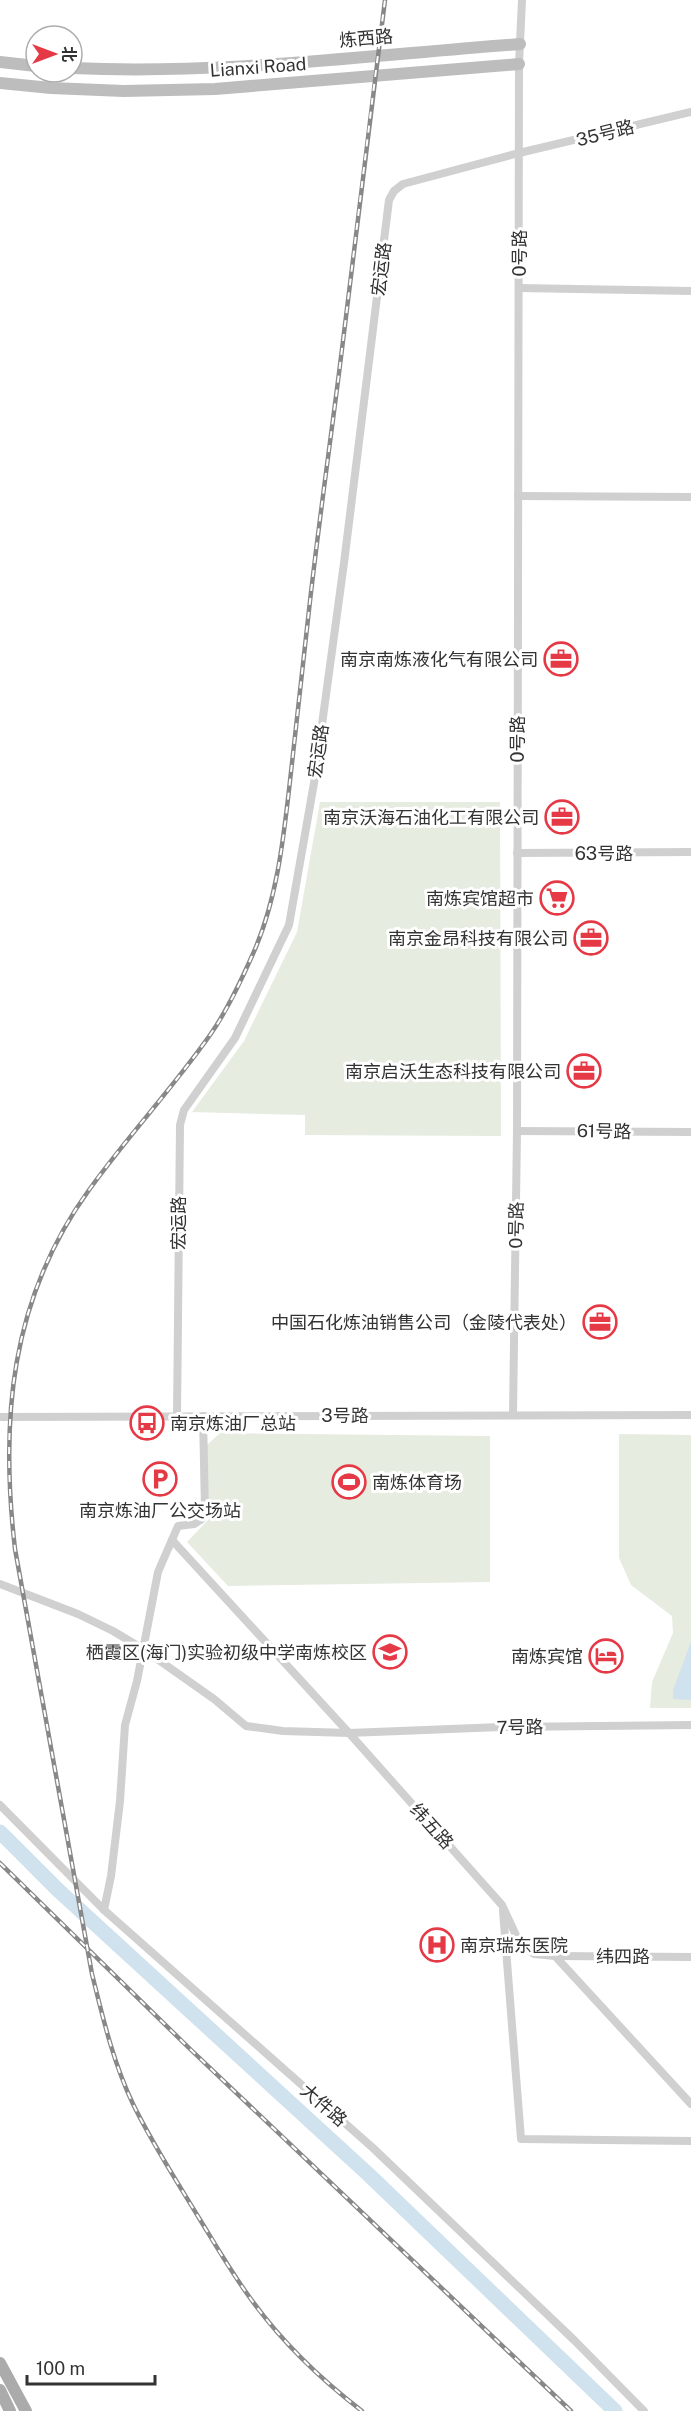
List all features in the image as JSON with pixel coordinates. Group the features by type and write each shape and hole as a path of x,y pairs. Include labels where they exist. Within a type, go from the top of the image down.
{"main road":[{"name":"炼西路","path":"84,68 156,71 229,68 520,44"},
{"path":"0,62 24,65"},
{"name":"Lianxi Road","path":"0,83 124,91 203,89 519,64"},
{"path":"0,2363 26,2411"},
{"path":"0,2390 10,2411"}],"street":[{"name":"0号路","path":"513,1414 517,1131 519,64 522,0"},
{"name":"35号路","path":"519,153 691,112"},
{"name":"宏运路","path":"177,1416 180,1125 184,1110 235,1038 289,925 317,762 389,200 394,191 403,184 519,153"},
{"path":"519,288 691,291"},
{"path":"518,496 691,497"},
{"name":"63号路","path":"517,853 691,852"},
{"name":"61号路","path":"517,1131 691,1132"},
{"name":"3号路","path":"0,1417 691,1415"},
{"path":"104,1910 111,1876 120,1801 125,1725 137,1680 158,1572 178,1526 194,1524 202,1520 205,1510 203,1416"},
{"name":"纬五路","path":"172,1540 349,1733 502,1905 520,1944 534,1954 555,1956"},
{"name":"7号路","path":"0,1584 78,1614 143,1649 214,1699 246,1726 283,1731 349,1733 501,1727 691,1725"},
{"name":"大件路","path":"0,1805 104,1910 373,2148 574,2340 644,2411"},
{"path":"502,1905 521,2139 691,2141"},
{"path":"555,1956 691,2104"},
{"name":"纬四路","path":"555,1956 691,1957"}],"shaded area":[{"path":"320,802 500,802 501,1136 305,1135 305,1115 192,1112 244,1041 297,932"},
{"name":"南炼体育场","path":"220,1433 490,1436 490,1582 228,1586 187,1542 209,1519 207,1445"},
{"path":"619,1434 691,1435 691,1708 650,1708 652,1682 673,1633 672,1616 631,1585 619,1558"}],"water":[{"path":"691,1642 691,1700 673,1699 673,1690"}],"waterway":[{"path":"0,1832 58,1890 368,2174 615,2411"}],"railway":[{"path":"362,2411 300,2357 248,2295 156,2147 133,2104 120,2072 92,1974 15,1549 9,1454 11,1407 17,1362 27,1317 42,1274 63,1231 89,1190 216,1026 233,997 261,934 274,889 286,819 313,576 385,0"},
{"path":"0,1863 189,2048 571,2411"}],"place":[{"name":"南京南炼液化气有限公司","path":"561,659"},
{"name":"南京沃海石油化工有限公司","path":"562,817"},
{"name":"南炼宾馆超市","path":"557,898"},
{"name":"南京金昂科技有限公司","path":"591,938"},
{"name":"南京启沃生态科技有限公司","path":"584,1071"},
{"name":"中国石化炼油销售公司（金陵代表处）","path":"600,1322"},
{"name":"南京炼油厂总站","path":"147,1423"},
{"name":"南京炼油厂公交场站","path":"160,1479"},
{"name":"南炼体育场","path":"349,1482"},
{"name":"栖霞区(海门)实验初级中学南炼校区","path":"390,1652"},
{"name":"南炼宾馆","path":"606,1656"},
{"name":"南京瑞东医院","path":"437,1945"}]}
